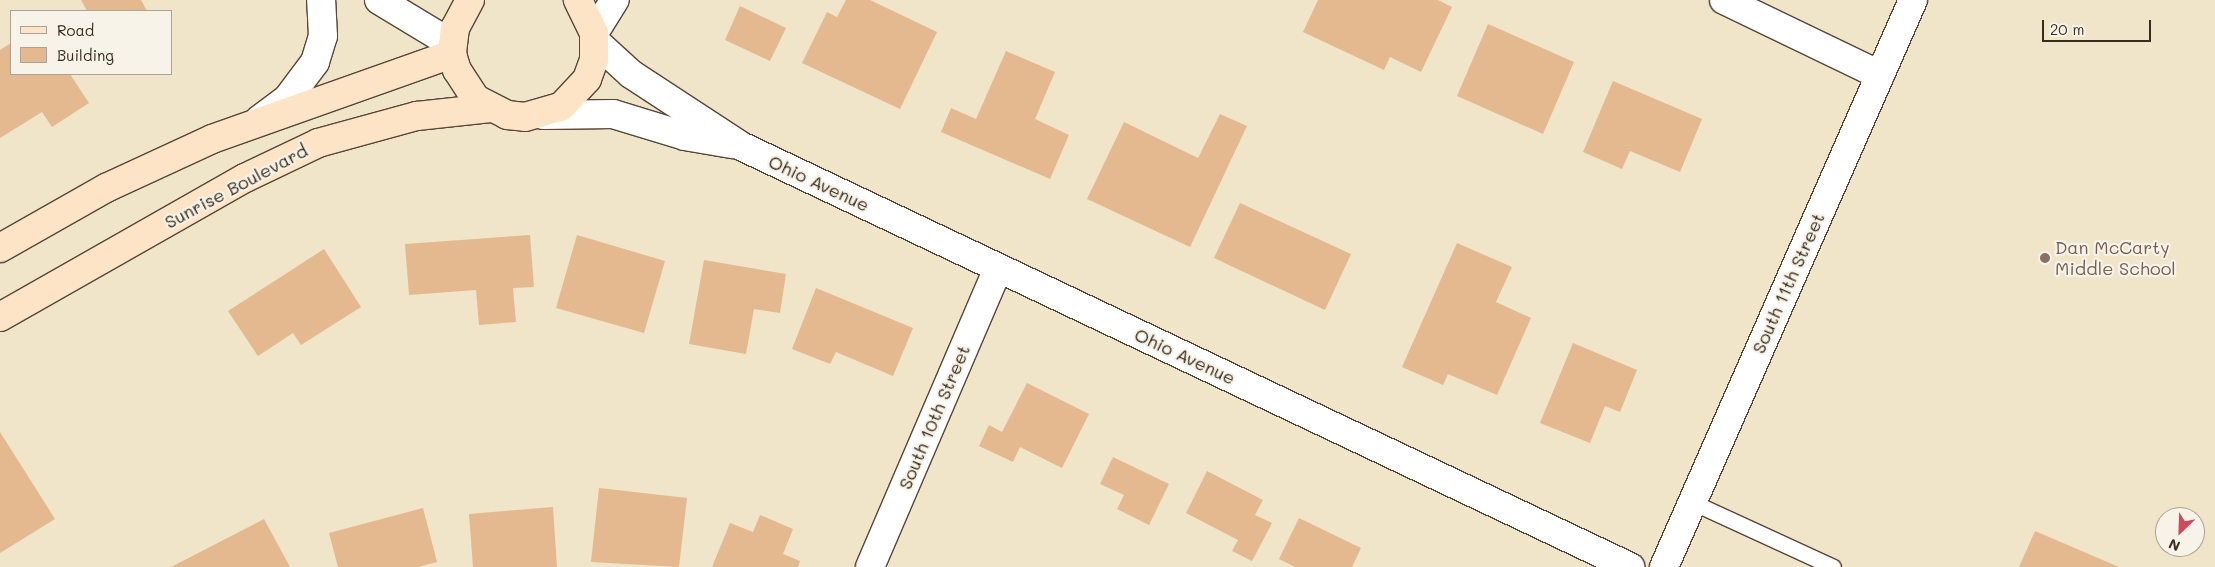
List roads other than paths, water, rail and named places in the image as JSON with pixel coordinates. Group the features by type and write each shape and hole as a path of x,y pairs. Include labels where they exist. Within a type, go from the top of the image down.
{"main road":[{"path":"470,0 461,13 452,49 465,86 490,108 507,115 543,115 561,107 582,86 594,60 595,37 578,0"},
{"path":"0,248 106,188 259,120 452,49"},
{"name":"Sunrise Boulevard","path":"0,317 245,178 318,143 417,116 490,108"}],"street":[{"path":"259,120 288,98 315,62 323,36 321,0"},
{"path":"379,0 452,49"},
{"path":"595,37 615,0"},
{"path":"1724,0 1880,75"},
{"name":"South 11th Street","path":"1664,567 1913,0"},
{"name":"Ohio Avenue","path":"595,37 631,74 741,146 1630,567"},
{"name":"Ohio Avenue","path":"543,115 613,114 685,136 741,146"},
{"name":"South 10th Street","path":"870,567 998,268"}],"lane":[{"path":"1692,502 1833,567"}],"place":[{"name":"Dan McCarty Middle School","path":"2045,258"}]}
